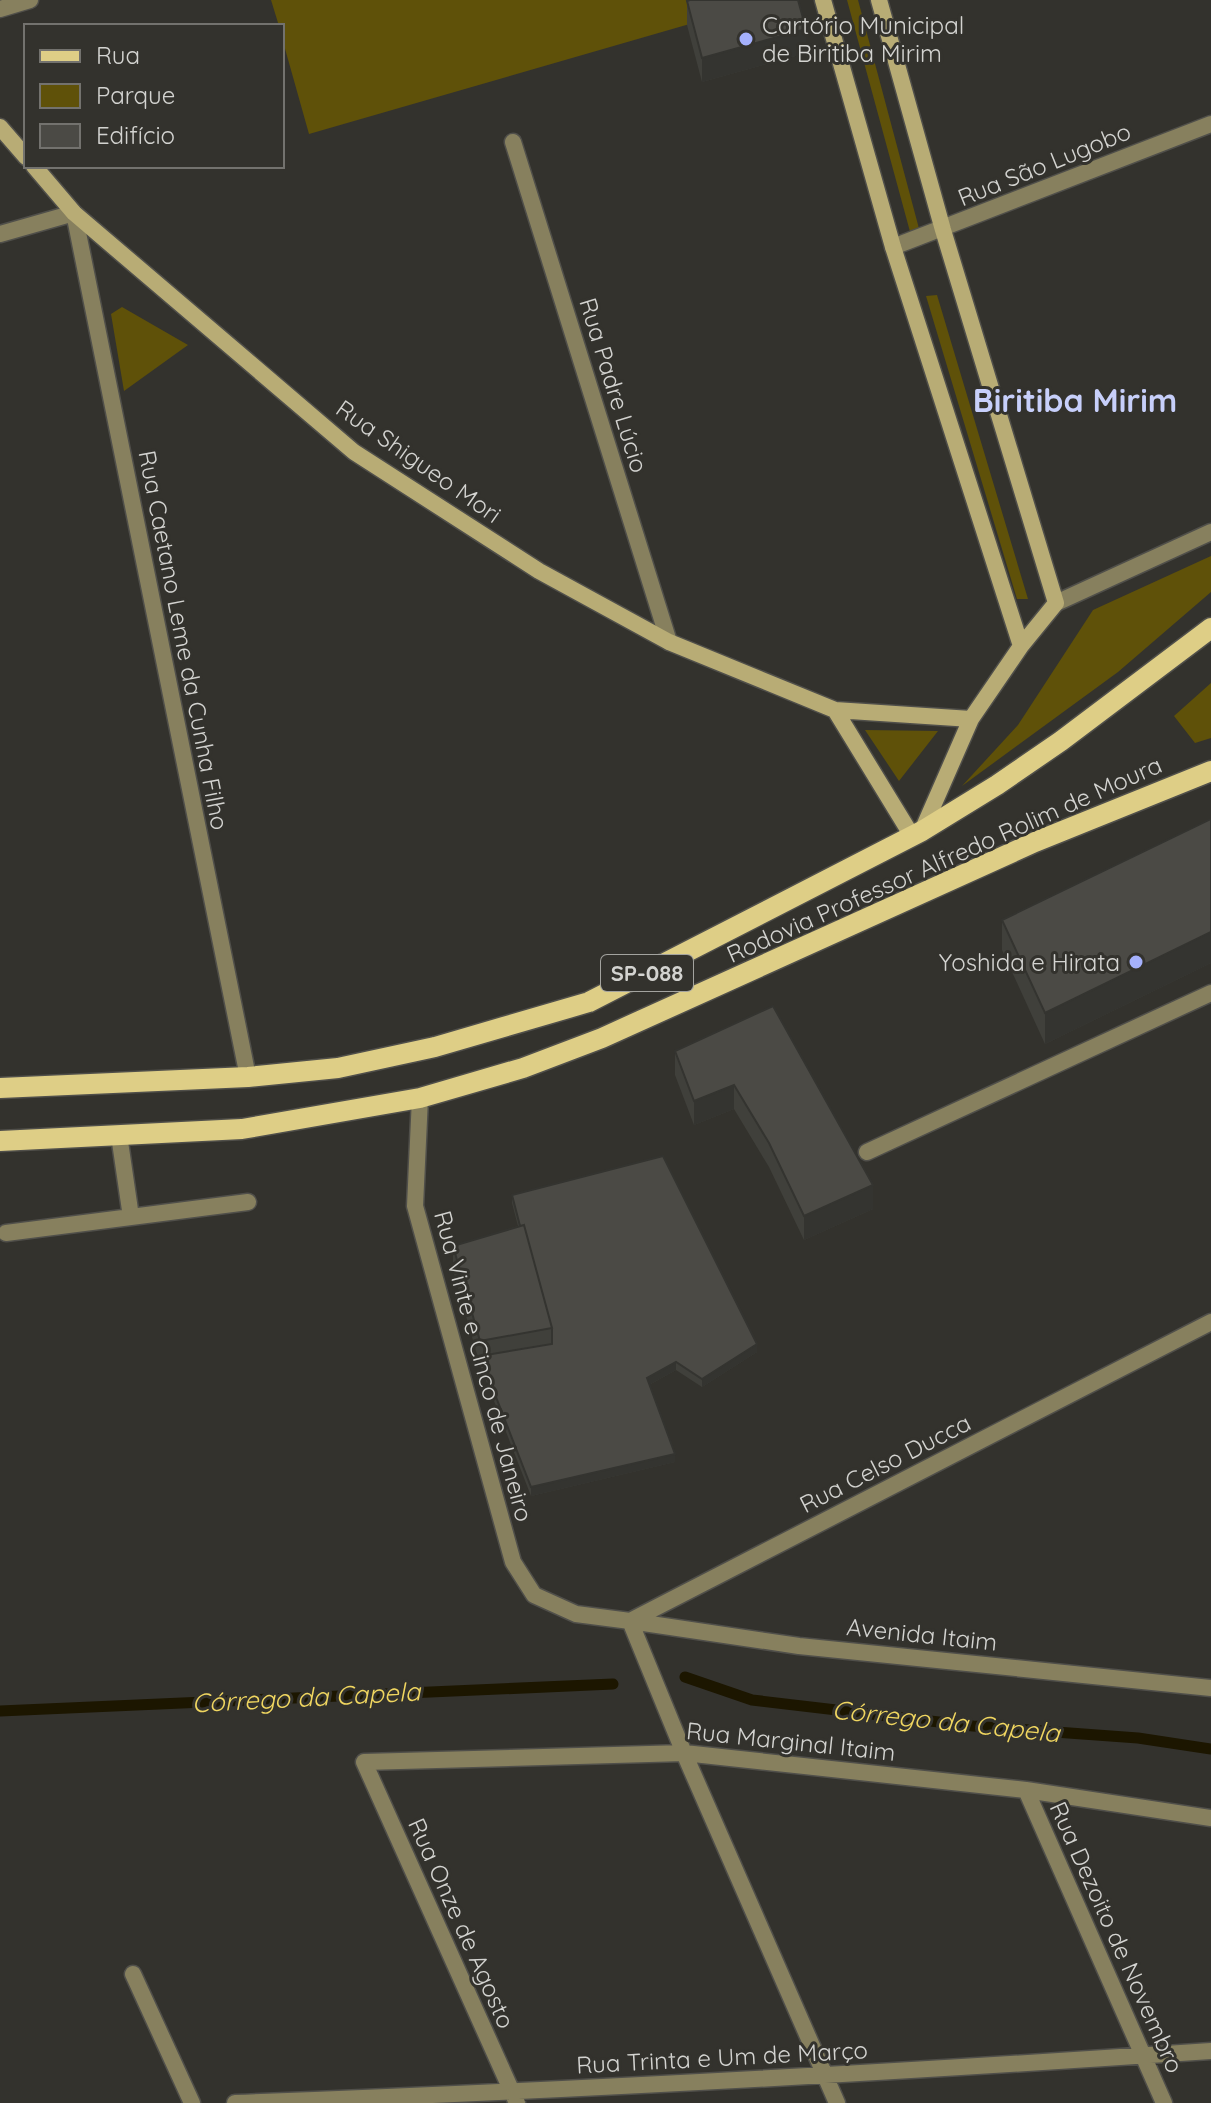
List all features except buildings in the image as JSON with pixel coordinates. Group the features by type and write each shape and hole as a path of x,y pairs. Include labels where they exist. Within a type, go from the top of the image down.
{"main road":[{"name":"Rodovia Professor Alfredo Rolim de Moura","path":"0,1088 248,1077 338,1068 435,1047 589,1002 917,834 1049,750 1211,628"},
{"name":"Rodovia Professor Alfredo Rolim de Moura","path":"0,1141 242,1129 420,1098 523,1068 602,1038 1035,842 1210,776"}],"street":[{"path":"0,9 30,0"},
{"path":"823,0 893,247 1021,646"},
{"path":"879,0 943,230 1056,603"},
{"name":"Rua São Lugobo","path":"893,247 1211,124"},
{"path":"0,127 24,155"},
{"name":"Rua Padre Lúcio","path":"513,142 669,642"},
{"name":"Rua Shigueo Mori","path":"36,168 74,213 354,452 539,571 669,642 835,710 971,719"},
{"path":"0,234 74,213"},
{"name":"Rua Caetano Leme da Cunha Filho","path":"74,213 248,1077"},
{"path":"917,834 971,719 1021,646 1056,603 1211,532"},
{"path":"835,710 917,834"},
{"path":"867,1152 1211,993"},
{"name":"Rua Vinte e Cinco de Janeiro","path":"420,1098 415,1206 513,1562 534,1595 576,1614 630,1621"},
{"path":"119,1135 131,1217"},
{"path":"6,1233 248,1202"},
{"name":"Rua Celso Ducca","path":"630,1621 1211,1322"},
{"path":"630,1621 684,1753 837,2103"},
{"name":"Avenida Itaim","path":"630,1621 799,1646 1211,1688"},
{"name":"Rua Marginal Itaim","path":"364,1762 684,1753 1026,1790 1211,1818"},
{"name":"Rua Onze de Agosto","path":"364,1762 515,2098"},
{"name":"Rua Dezoito de Novembro","path":"1026,1790 1164,2103"},
{"path":"133,1974 192,2103"},
{"name":"Rua Trinta e Um de Março","path":"235,2103 515,2098 1211,2051"}],"green space":[{"path":"271,0 773,0 309,134 284,45 284,24 278,24"},
{"path":"847,0 858,0 921,236 912,239"},
{"path":"937,295 1028,599 1017,599 926,296"},
{"path":"122,307 188,345 124,391 111,314"},
{"path":"1211,556 1211,592 1118,672 962,786 1018,725 1093,610"},
{"path":"1211,683 1211,738 1195,743 1174,716"},
{"path":"865,730 938,731 899,781"}],"waterway":[{"name":"Córrego da Capela","path":"685,1677 752,1700 973,1726 1138,1738 1211,1749"},
{"name":"Córrego da Capela","path":"0,1711 613,1684"}],"place":[{"name":"Cartório Municipal de Biritiba Mirim","path":"746,39"},
{"name":"Yoshida e Hirata","path":"1136,962"}],"district":[{"name":"Biritiba Mirim","path":"1075,400"}]}
